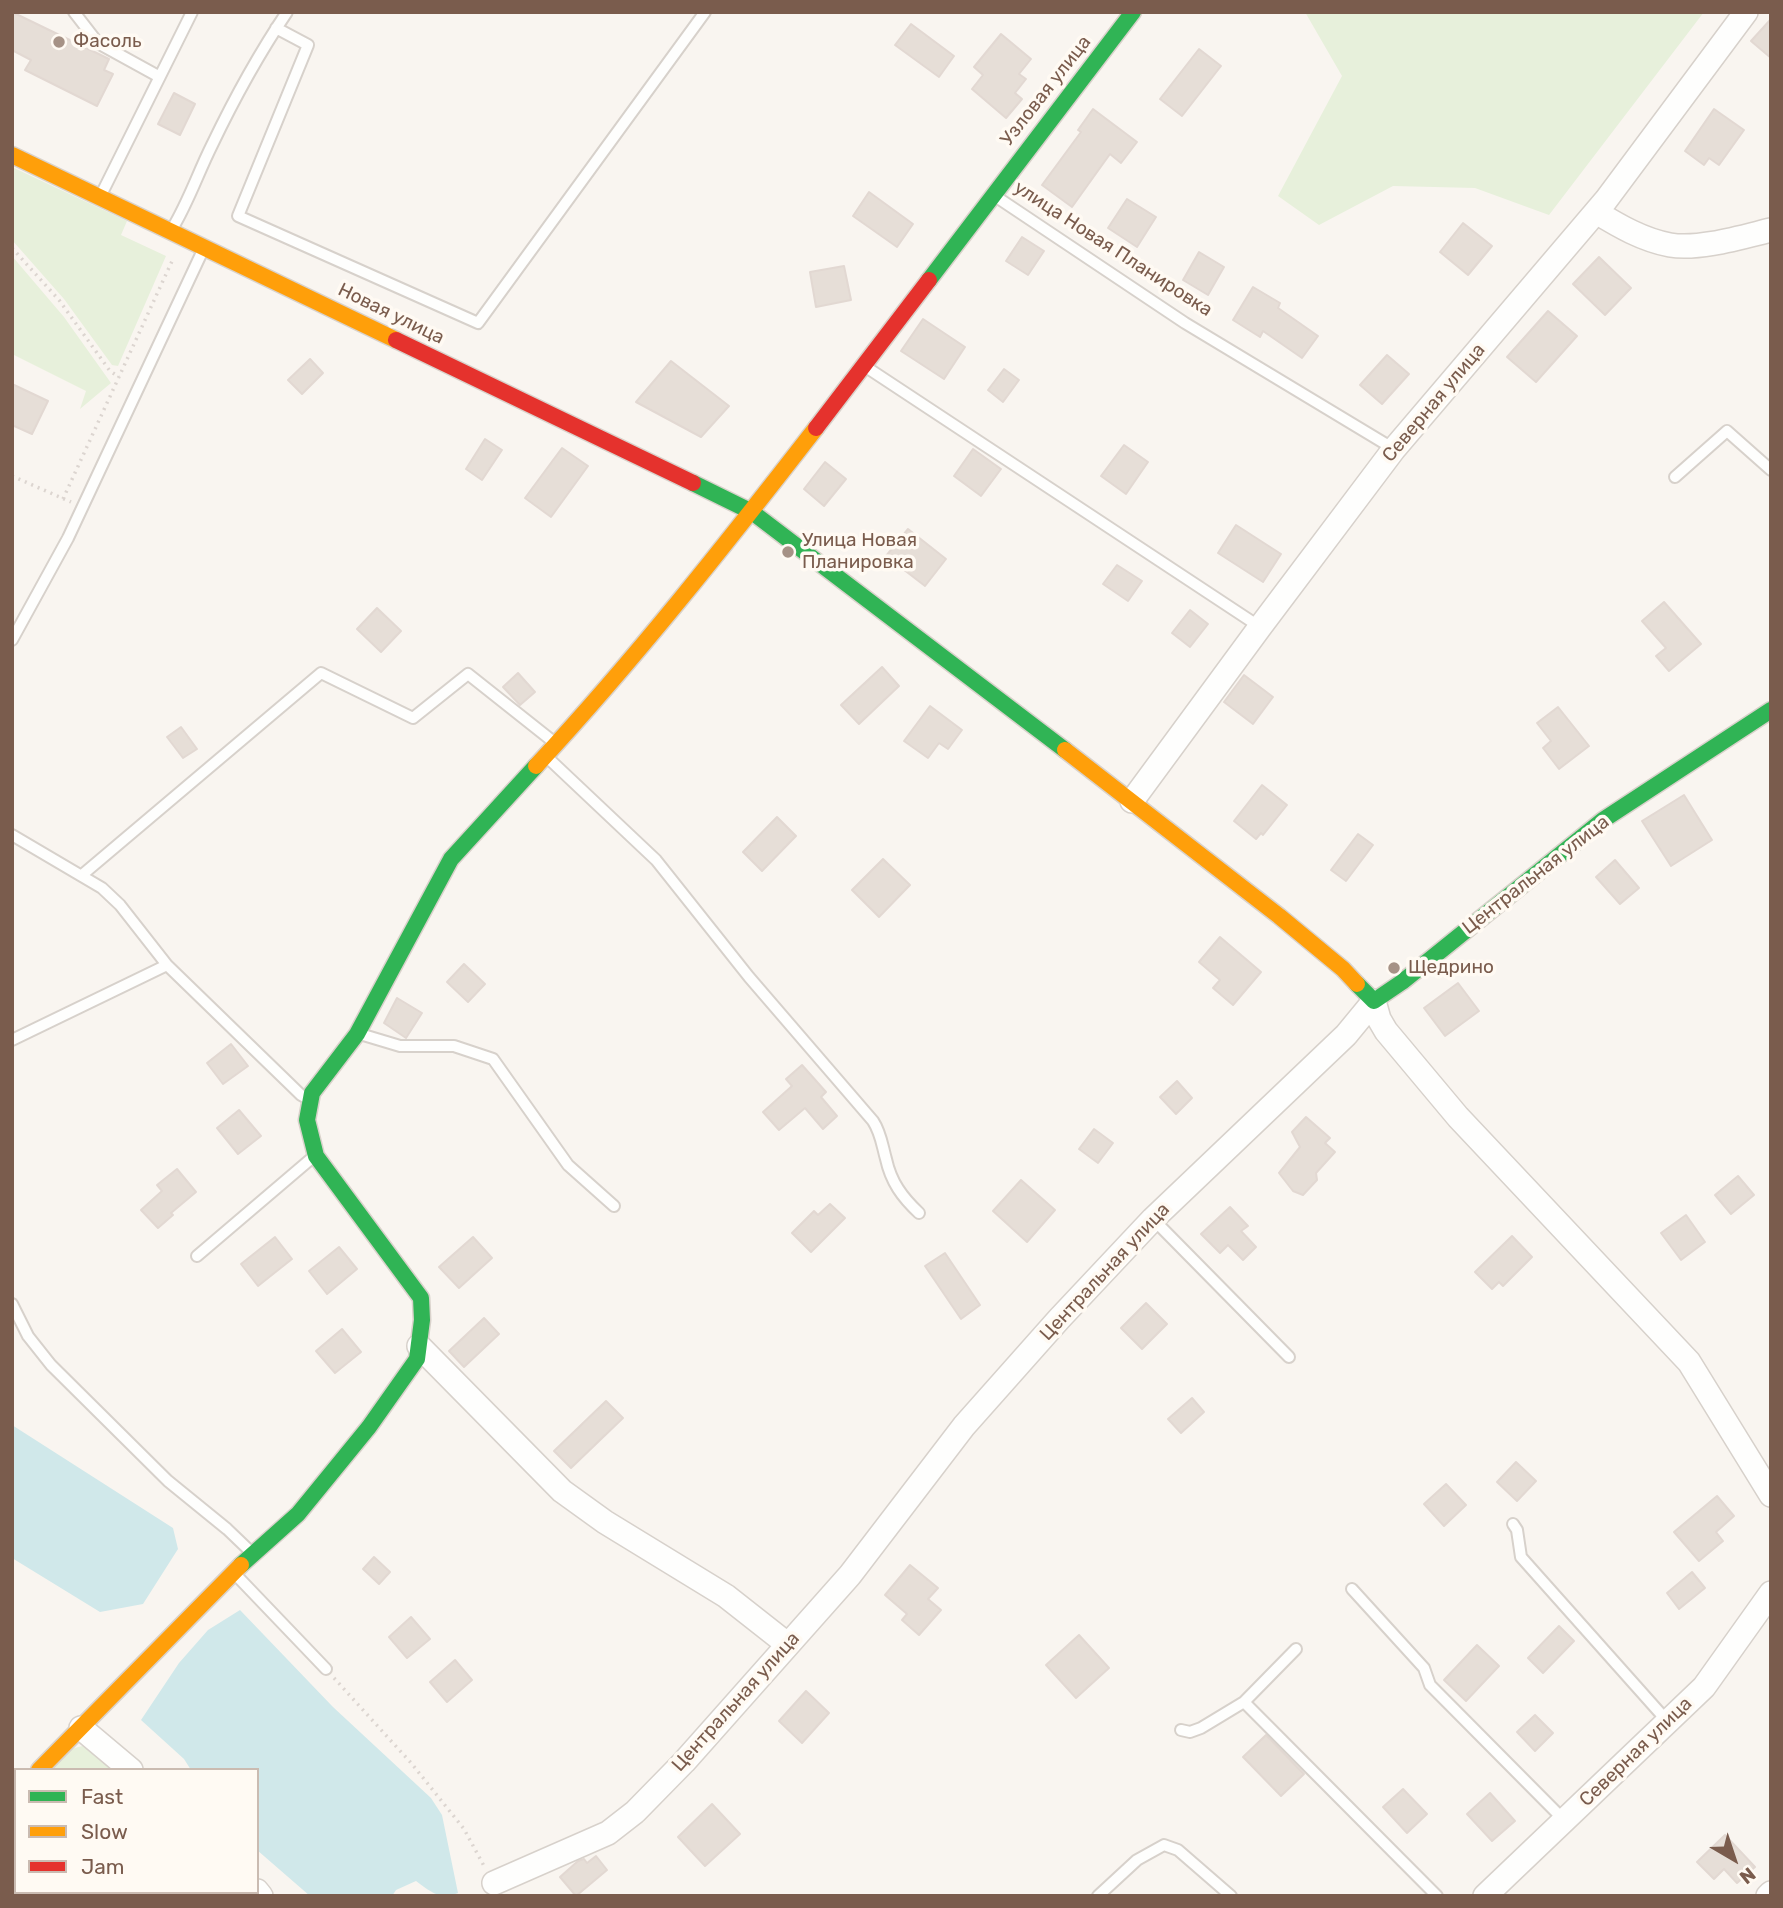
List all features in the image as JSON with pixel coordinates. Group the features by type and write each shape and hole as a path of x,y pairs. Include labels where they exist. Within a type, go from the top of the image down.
{"street":[{"name":"Узловая улица","path":"993,195 1133,12"},
{"name":"Северная улица","path":"1132,801 1394,449 1596,212 1746,12"},
{"name":"Новая улица","path":"12,155 752,512 1132,801 1331,958 1374,1001"},
{"name":"улица Новая Планировка","path":"310,1100 312,1093 357,1034 451,859 552,751 692,587 993,195"},
{"path":"1596,212 1640,236 1671,246 1737,239 1771,230"},
{"name":"Центральная улица","path":"497,1886 608,1833 635,1812 684,1762 850,1575 964,1426 1059,1319 1153,1219 1346,1035 1374,1001 1402,982 1603,820 1771,710"},
{"path":"1374,1001 1379,1020 1386,1031 1458,1117 1689,1362 1771,1495"},
{"path":"40,1768 253,1554 298,1514 369,1427 417,1359 422,1320 421,1298 316,1156 307,1120 310,1100"},
{"path":"419,1346 562,1491 605,1522 726,1596 787,1644"},
{"name":"Северная улица","path":"1485,1896 1704,1687 1771,1593"},
{"path":"81,1728 129,1768"}],"lane":[{"path":"74,12 98,43 158,76"},
{"path":"99,198 192,12"},
{"path":"176,234 181,213 207,153 252,65 287,12"},
{"path":"276,28 307,45 238,216 478,323 705,12"},
{"name":"улица Новая Планировка","path":"993,195 1185,323 1394,449"},
{"path":"12,640 68,538 204,247"},
{"path":"864,366 1260,627"},
{"path":"1675,477 1727,431 1771,470"},
{"path":"82,875 321,673 412,718 468,674 552,751 656,860 749,977 873,1121 879,1131 892,1180 901,1195 919,1213"},
{"path":"12,835 102,888 120,905 167,965 301,1095 310,1100"},
{"path":"12,1040 167,965"},
{"path":"357,1034 400,1046 454,1046 493,1059 568,1165 614,1206"},
{"path":"197,1256 316,1156"},
{"path":"1153,1219 1289,1357"},
{"path":"12,1304 28,1336 51,1365 168,1481 253,1554"},
{"path":"1513,1524 1517,1530 1521,1557 1668,1721"},
{"path":"234,1573 326,1669"},
{"path":"1352,1589 1424,1668 1430,1685 1564,1820"},
{"path":"1181,1730 1190,1732 1201,1728 1244,1702 1296,1648"},
{"path":"1244,1702 1437,1896"},
{"path":"1098,1896 1137,1860 1164,1845 1178,1850 1231,1896"}],"path":[{"path":"63,499 119,377 176,234"},
{"path":"12,248 59,300 110,371 119,377"},
{"path":"12,476 82,508"},
{"path":"326,1669 412,1764 464,1829 497,1886"}],"green space":[{"path":"1305,12 1704,12 1549,215 1475,188 1393,186 1319,225 1278,196 1342,76"},
{"path":"12,167 127,221 121,235 166,256 118,366 112,365 64,299 12,240"},
{"path":"12,256 64,317 111,383 80,409 86,391 12,354"},
{"path":"90,1744 115,1768 54,1768 71,1749"},
{"path":"14,1811 14,1894 250,1896 12,1896"}],"water":[{"path":"12,1425 173,1528 178,1549 143,1604 100,1612 12,1558"},
{"path":"240,1610 333,1707 431,1798 442,1815 458,1893 440,1895 416,1881 396,1890 392,1896 310,1896 259,1852 259,1768 190,1768 184,1759 141,1720 179,1663 208,1630"}],"building":[{"path":"12,12 109,59 104,70 113,74 97,106 25,70 31,60 12,50"},
{"path":"1771,19 1771,58 1751,41"},
{"path":"911,24 954,56 939,77 895,45"},
{"path":"1001,34 1031,59 1019,74 1026,79 1015,93 1022,99 1006,118 972,89 983,75 974,67"},
{"path":"1199,49 1221,66 1182,116 1160,99"},
{"path":"174,93 195,104 180,135 158,124"},
{"path":"1093,109 1137,142 1121,163 1110,154 1072,207 1042,185 1081,132 1078,130"},
{"path":"1714,109 1744,130 1719,165 1709,158 1704,165 1685,151"},
{"path":"869,192 913,224 897,247 853,216"},
{"path":"1127,199 1156,217 1137,247 1108,228"},
{"path":"1463,223 1492,246 1468,275 1440,252"},
{"path":"1022,237 1044,251 1028,275 1006,261"},
{"path":"1199,252 1224,267 1208,295 1183,280"},
{"path":"1599,257 1631,288 1605,315 1573,284"},
{"path":"844,266 851,300 816,307 810,272"},
{"path":"1253,287 1280,303 1278,308 1318,336 1302,358 1263,331 1260,337 1233,320"},
{"path":"1548,311 1577,336 1536,382 1507,357"},
{"path":"923,319 965,347 944,379 901,351"},
{"path":"1387,355 1409,374 1382,404 1360,385"},
{"path":"310,359 323,373 302,394 288,380"},
{"path":"671,361 729,406 701,437 636,402"},
{"path":"1004,369 1019,380 1003,402 988,390"},
{"path":"12,384 48,401 32,434 12,425"},
{"path":"485,439 502,450 482,480 466,469"},
{"path":"1124,445 1148,462 1126,494 1101,476"},
{"path":"562,448 588,466 551,517 525,498"},
{"path":"973,449 1001,469 981,496 954,476"},
{"path":"825,462 846,479 824,506 804,489"},
{"path":"1236,525 1281,554 1263,582 1218,553"},
{"path":"908,529 946,559 925,586 886,556"},
{"path":"1117,565 1142,581 1128,601 1103,584"},
{"path":"1664,602 1701,644 1669,671 1656,656 1666,648 1642,621"},
{"path":"377,608 401,631 381,652 357,629"},
{"path":"1190,610 1208,624 1190,647 1172,633"},
{"path":"882,667 899,686 859,724 841,705"},
{"path":"518,673 535,692 520,705 503,687"},
{"path":"1244,675 1273,697 1253,724 1224,702"},
{"path":"930,706 962,730 948,749 939,743 928,758 904,741"},
{"path":"1558,707 1589,746 1559,769 1543,748 1551,741 1537,723"},
{"path":"181,727 197,749 183,758 167,737"},
{"path":"1262,785 1287,805 1263,835 1261,833 1256,839 1234,821"},
{"path":"1684,795 1712,840 1671,866 1642,821"},
{"path":"777,817 796,836 762,871 743,852"},
{"path":"1358,834 1373,845 1346,881 1331,870"},
{"path":"883,859 910,885 879,917 852,890"},
{"path":"1615,860 1639,888 1620,904 1596,877"},
{"path":"1220,937 1261,972 1233,1005 1213,988 1220,980 1199,962"},
{"path":"464,964 485,984 468,1002 447,982"},
{"path":"1458,983 1479,1011 1445,1036 1424,1008"},
{"path":"397,998 422,1013 406,1038 384,1023"},
{"path":"231,1044 248,1066 223,1084 207,1063"},
{"path":"802,1065 826,1092 821,1097 837,1116 823,1129 805,1108 779,1130 763,1112 792,1086 786,1079"},
{"path":"1177,1081 1192,1098 1176,1114 1160,1097"},
{"path":"239,1110 261,1136 238,1154 217,1128"},
{"path":"1306,1117 1330,1138 1325,1143 1335,1152 1316,1173 1317,1180 1303,1195 1293,1191 1279,1173 1300,1147 1292,1132"},
{"path":"1094,1129 1113,1143 1098,1163 1079,1149"},
{"path":"177,1169 196,1192 158,1228 141,1210 162,1191 157,1185"},
{"path":"1738,1176 1754,1195 1731,1214 1715,1195"},
{"path":"1021,1180 1055,1210 1027,1242 993,1211"},
{"path":"830,1204 845,1218 811,1252 792,1233 814,1211 818,1215"},
{"path":"1230,1207 1248,1226 1241,1231 1256,1247 1243,1260 1228,1245 1220,1253 1201,1234"},
{"path":"1686,1215 1705,1242 1681,1260 1661,1233"},
{"path":"1512,1236 1532,1257 1503,1286 1499,1282 1492,1289 1475,1272"},
{"path":"275,1237 292,1259 258,1286 241,1264"},
{"path":"473,1237 492,1258 459,1288 439,1267"},
{"path":"339,1247 357,1269 327,1294 309,1271"},
{"path":"945,1253 980,1305 961,1319 925,1266"},
{"path":"1146,1303 1167,1324 1142,1349 1121,1328"},
{"path":"484,1318 499,1334 464,1367 449,1351"},
{"path":"342,1329 361,1352 335,1373 316,1351"},
{"path":"1192,1398 1204,1412 1181,1433 1168,1419"},
{"path":"606,1401 623,1418 571,1468 554,1451"},
{"path":"1516,1462 1536,1481 1517,1501 1497,1482"},
{"path":"1446,1484 1466,1505 1444,1526 1424,1504"},
{"path":"1717,1496 1734,1516 1716,1532 1723,1541 1699,1561 1674,1532"},
{"path":"374,1557 390,1572 379,1584 363,1569"},
{"path":"910,1565 938,1588 928,1599 941,1610 919,1635 902,1620 907,1614 885,1595"},
{"path":"1692,1572 1705,1588 1679,1609 1667,1593"},
{"path":"411,1617 430,1639 407,1658 389,1637"},
{"path":"1559,1626 1574,1641 1543,1673 1528,1658"},
{"path":"1079,1635 1109,1668 1076,1698 1046,1665"},
{"path":"1477,1645 1499,1666 1466,1701 1444,1680"},
{"path":"455,1660 472,1680 447,1702 430,1682"},
{"path":"806,1691 829,1713 802,1743 779,1721"},
{"path":"1535,1715 1553,1733 1535,1751 1517,1732"},
{"path":"1266,1735 1304,1774 1281,1796 1243,1757"},
{"path":"1403,1789 1427,1814 1407,1833 1383,1807"},
{"path":"1490,1793 1515,1821 1492,1841 1467,1814"},
{"path":"712,1804 740,1834 705,1866 678,1837"},
{"path":"1725,1835 1755,1867 1737,1883 1724,1869 1714,1879 1697,1862"},
{"path":"596,1856 607,1870 576,1896 560,1877 578,1861 584,1859 587,1863"}],"traffic: fast":[{"path":"929,280 1133,12"},
{"path":"693,483 752,512 1065,750"},
{"path":"1357,984 1374,1001 1402,982 1603,820 1771,710"},
{"path":"241,1565 298,1514 369,1427 417,1359 422,1320 421,1298 316,1156 307,1120 312,1093 357,1034 451,859 536,766"}],"traffic: slow":[{"path":"12,155 396,340"},
{"path":"536,766 645,642 816,428"},
{"path":"1065,750 1279,916 1343,969 1357,984"},
{"path":"41,1768 241,1565"}],"traffic: jam":[{"path":"816,428 929,280"},
{"path":"396,340 693,483"}],"place":[{"name":"Фасоль","path":"59,42"},
{"name":"Улица Новая Планировка","path":"788,552"},
{"name":"Щедрино","path":"1394,968"}]}
